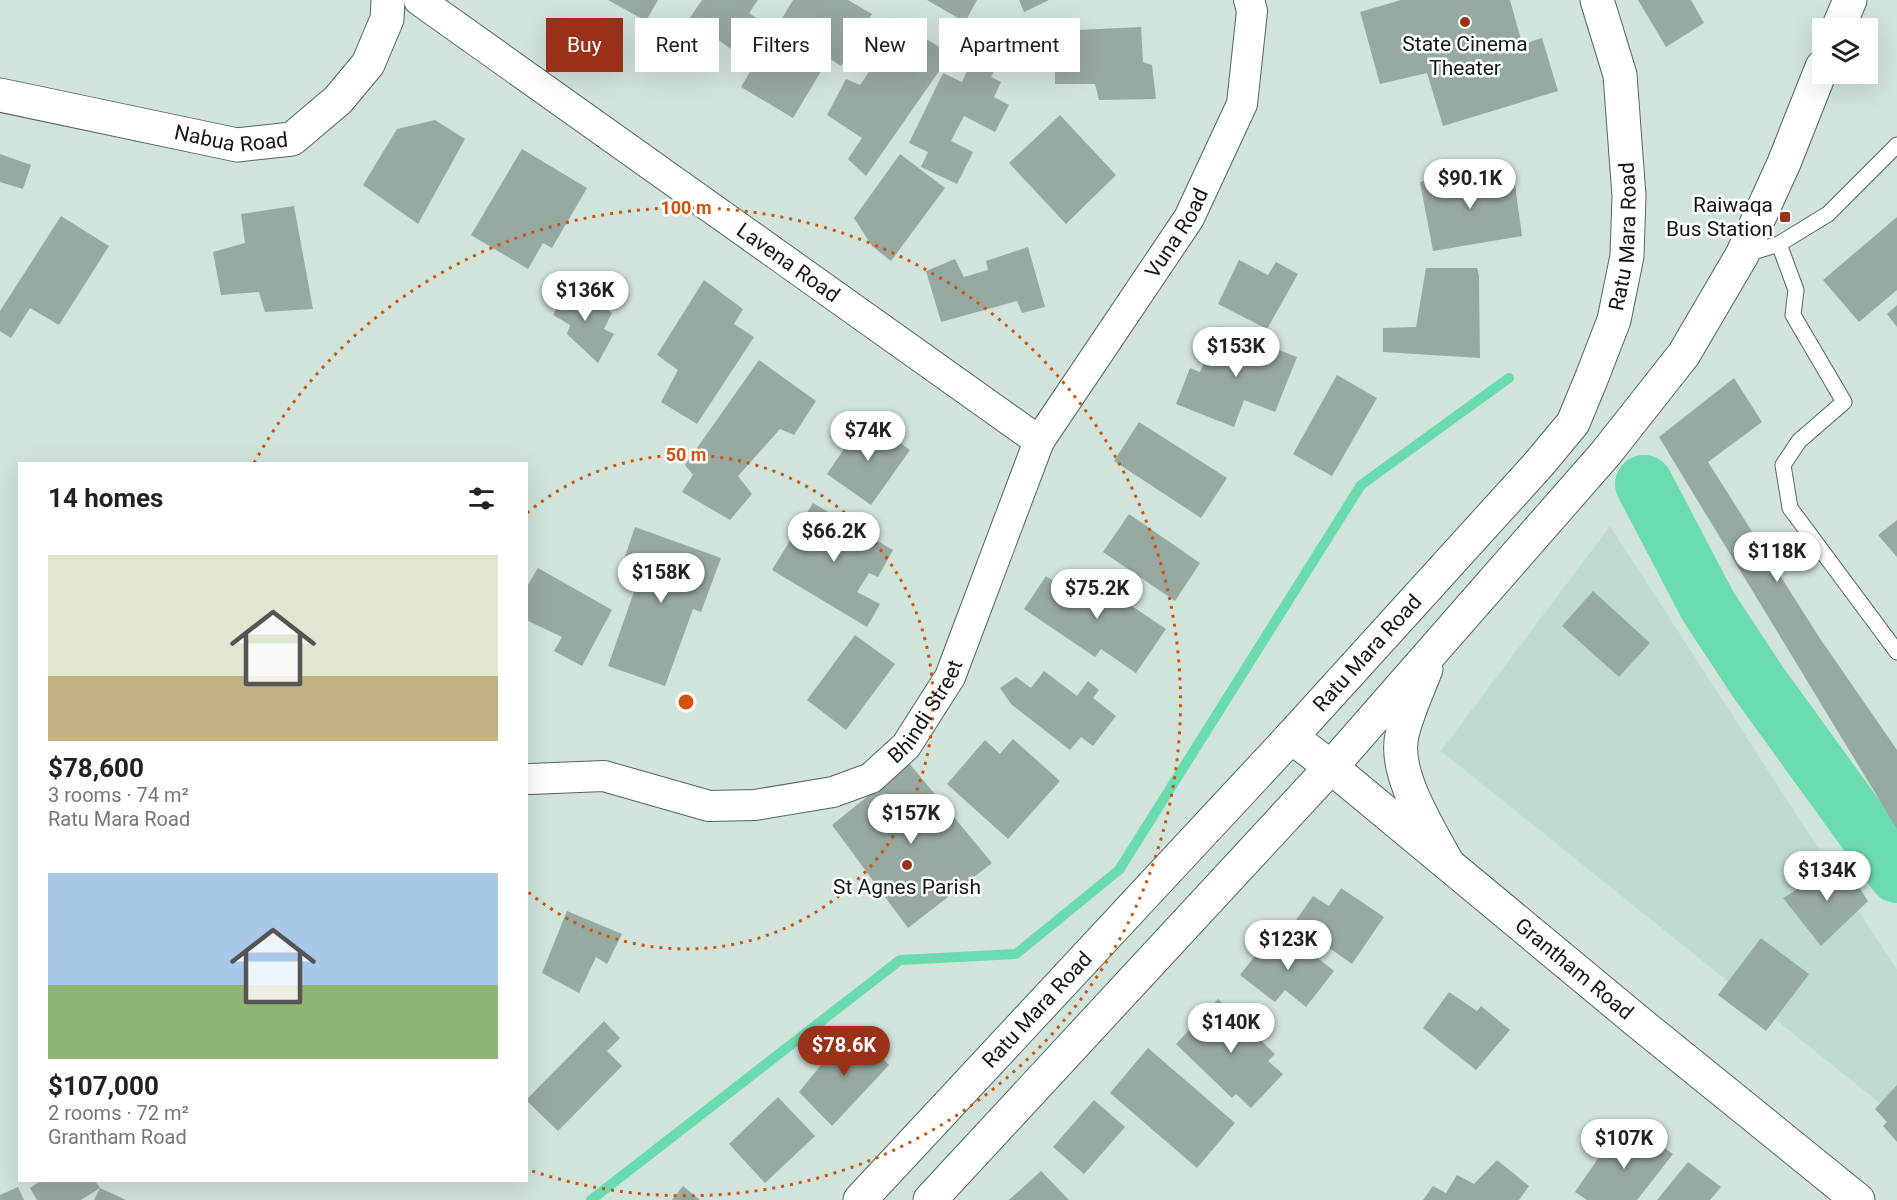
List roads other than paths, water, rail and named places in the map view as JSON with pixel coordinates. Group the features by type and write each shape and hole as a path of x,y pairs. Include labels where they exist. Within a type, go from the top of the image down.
{"main road":[{"name":"Nabua Road","path":"0,95 237,145 292,139 338,100 368,64 387,19 388,0"},
{"name":"Ratu Mara Road","path":"860,1200 1291,737 1538,465 1573,423 1614,320 1627,256 1629,196 1620,75 1597,0"},
{"path":"1842,18 1850,0"},
{"path":"930,1200 1331,767 1606,453 1684,354 1742,255 1784,163 1815,84"},
{"path":"1433,651 1402,736 1401,757 1409,785 1448,864"},
{"name":"Grantham Road","path":"1291,737 1331,767 1646,1029 1858,1200"}],"street":[{"name":"Lavena Road","path":"419,0 1039,441"},
{"name":"Vuna Road","path":"1039,441 1189,218 1242,104 1252,11 1249,0"},
{"name":"Bhindi Street","path":"530,779 604,776 709,806 755,805 833,792 871,778 906,746 950,677 1039,441"}],"lane":[{"path":"1742,255 1779,244 1828,214 1897,145"},
{"path":"1779,244 1797,290 1793,315 1844,402 1799,441 1783,465 1790,508 1897,652"}],"waterway":[{"path":"591,1200 900,960 1016,954 1119,870 1361,485 1509,378"},
{"path":"1644,484 1708,606 1758,682 1897,874"}],"place":[{"name":"State Cinema Theater","path":"1465,22"},
{"name":"Raiwaqa Bus Station","path":"1785,217"},
{"name":"St Agnes Parish","path":"907,865"}]}
